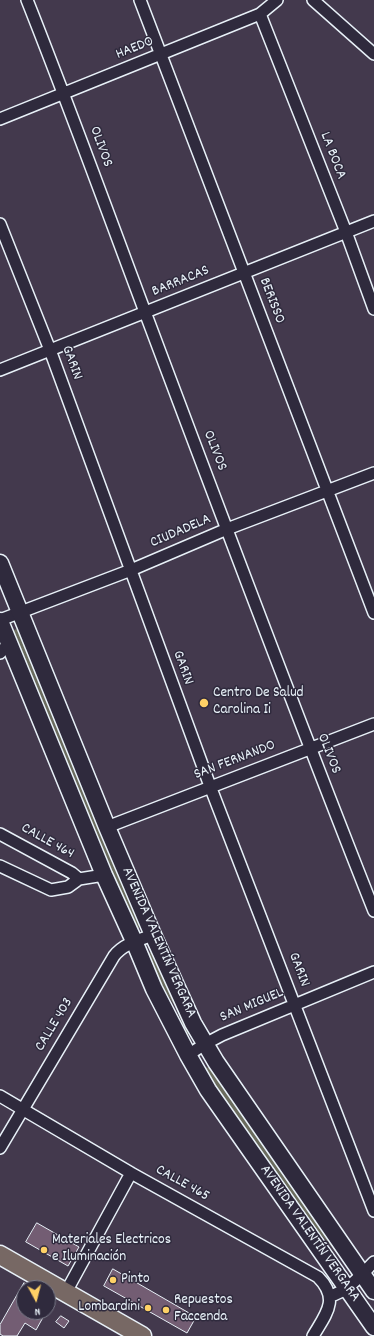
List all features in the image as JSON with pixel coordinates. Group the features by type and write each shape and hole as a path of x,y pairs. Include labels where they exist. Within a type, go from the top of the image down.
{"main road":[{"path":"0,1255 142,1336"}],"street":[{"name":"OLIVOS","path":"27,0 64,94 309,748 374,911"},
{"name":"BERISSO","path":"140,0 374,613"},
{"name":"HAEDO","path":"0,119 260,14 277,0"},
{"path":"314,0 374,54"},
{"name":"LA BOCA","path":"260,14 346,232 374,309"},
{"name":"BARRACAS","path":"0,370 374,221"},
{"name":"GARIN","path":"0,224 50,350 210,786 374,1211"},
{"name":"CIUDADELA","path":"0,620 19,611 131,570 227,529 374,473"},
{"name":"AVENIDA VALENTÍN VERGARA","path":"0,563 107,827 153,935 193,1023 221,1069 374,1291"},
{"name":"AVENIDA VALENTÍN VERGARA","path":"0,620 4,648 154,989 188,1055 208,1090 374,1327"},
{"name":"SAN FERNANDO","path":"107,827 374,724"},
{"name":"CALLE 464","path":"0,834 72,873 79,879"},
{"name":"CALLE 464","path":"0,866 51,890 68,888 79,879 104,875"},
{"name":"CALLE 403","path":"0,1148 114,956 134,941 153,935"},
{"name":"SAN MIGUEL","path":"188,1055 205,1044 295,1004 374,972"},
{"name":"CALLE 465","path":"0,1096 131,1173 318,1277 324,1283 330,1296"},
{"path":"66,1292 131,1173"},
{"path":"313,1336 328,1310 330,1296 336,1295 346,1288 374,1262"}],"green space":[{"path":"16,629 20,632 140,922 139,928 137,929 133,926 13,631"},
{"path":"148,952 151,953 164,981 174,995 191,1033 190,1035 187,1034 175,1006 161,985"},
{"path":"205,1067 212,1071 306,1201 353,1272 351,1272 327,1241 311,1225 204,1075"}],"building":[{"path":"37,1223 79,1247 68,1266 26,1242"},
{"path":"113,1269 196,1317 187,1333 104,1286"},
{"path":"16,1297 16,1320 42,1320 36,1330 25,1323 17,1336 3,1336 0,1334 0,1325"},
{"path":"61,1316 69,1321 64,1328 56,1322"}],"place":[{"name":"Centro De Salud Carolina Ii","path":"204,703"},
{"name":"Materiales Electricos e Iluminación","path":"44,1250"},
{"name":"Pinto","path":"113,1280"},
{"name":"Lombardini","path":"148,1308"},
{"name":"Repuestos Faccenda","path":"166,1310"}]}
